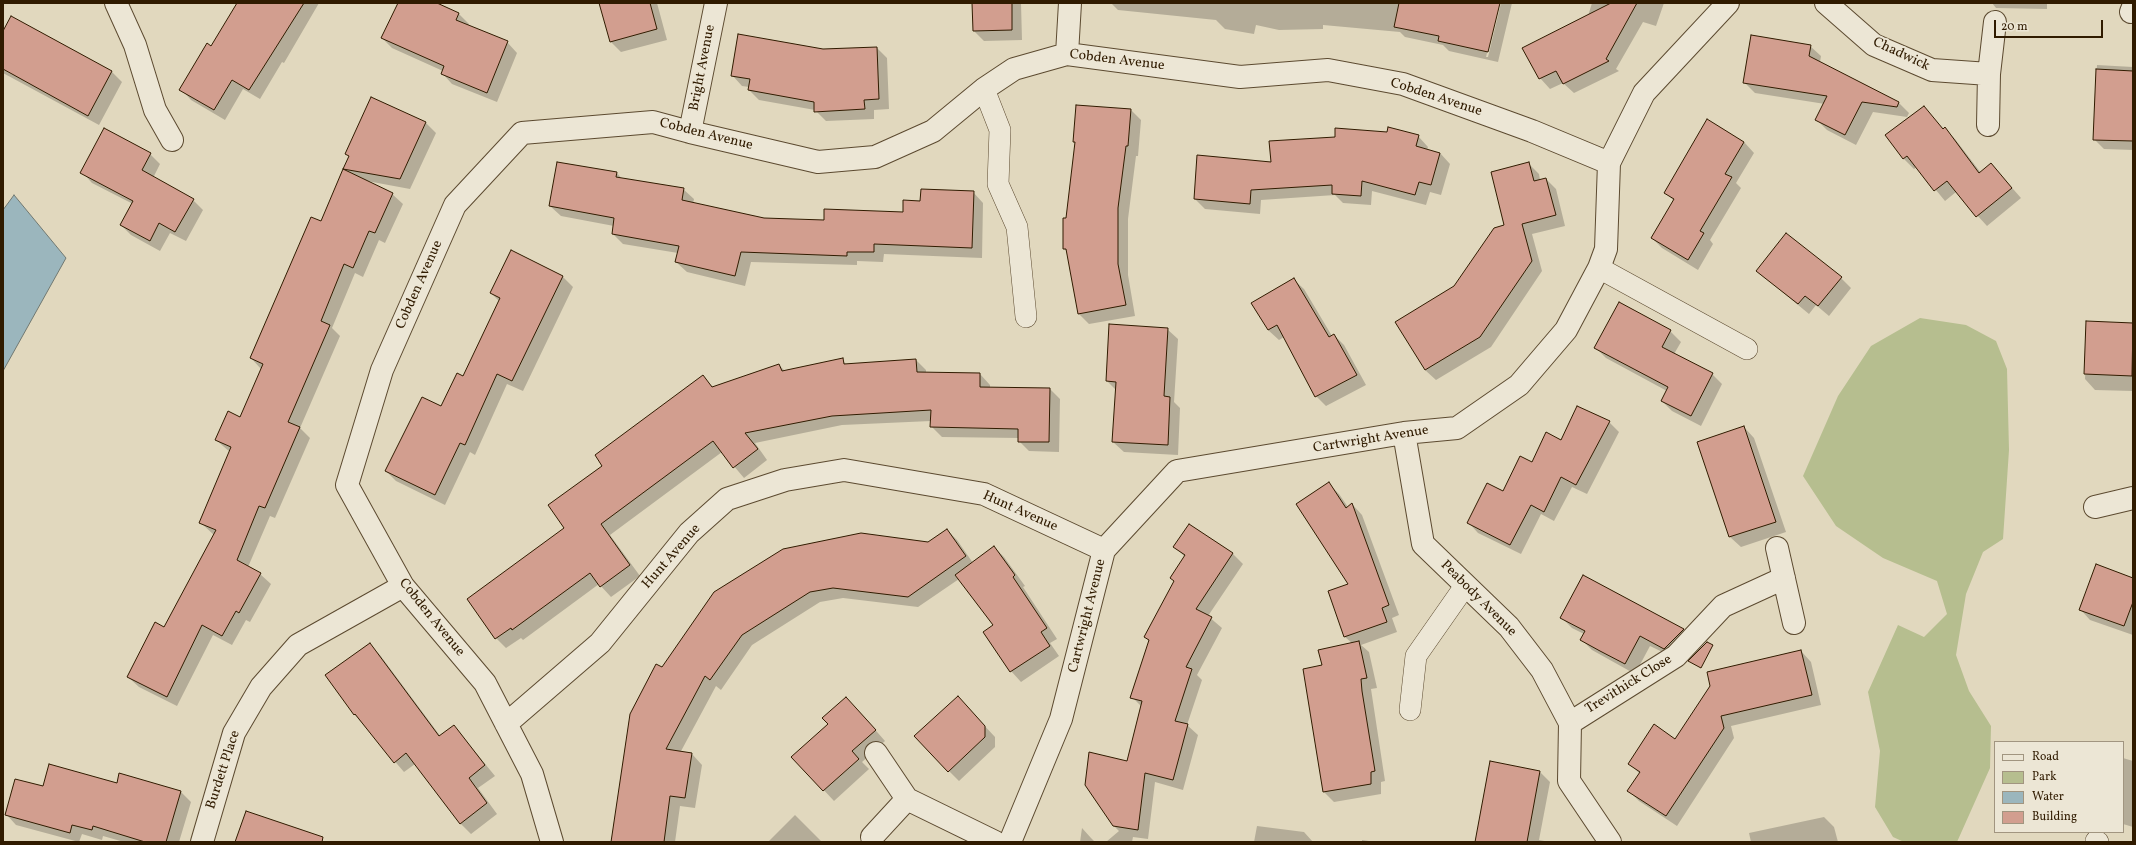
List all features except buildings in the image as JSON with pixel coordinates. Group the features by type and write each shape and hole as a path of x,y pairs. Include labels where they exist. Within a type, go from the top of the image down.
{"street":[{"path":"116,3 135,45 155,110 172,140"},
{"name":"Bright Avenue","path":"690,132 716,3"},
{"path":"1067,54 1070,3"},
{"name":"Cartwright Avenue","path":"1010,842 1062,719 1104,550 1177,471 1404,433 1458,428 1519,385 1566,330 1599,268 1606,249 1609,163 1644,93 1728,3"},
{"name":"Chadwick","path":"1826,3 1874,45 1881,49 1932,70 1989,74"},
{"path":"1988,125 1989,74 1995,22"},
{"name":"Cobden Avenue","path":"552,842 532,774 484,683 403,586 347,485 382,370 455,205 522,132 653,122 818,162 875,157 933,131 984,90 1014,69 1067,54 1240,77 1328,70 1403,84 1532,131 1609,163"},
{"name":"Peabody Avenue","path":"1404,433 1423,544 1509,627 1542,670 1570,723 1569,781 1610,842"},
{"name":"Hunt Avenue","path":"506,724 600,643 689,533 727,499 784,480 844,470 984,494 1104,550"},
{"path":"2095,507 2133,498"},
{"path":"1777,548 1794,623"},
{"name":"Trevithick Close","path":"1570,723 1676,656 1723,606 1784,578"},
{"name":"Burdett Place","path":"202,842 234,732 261,687 298,645 403,586"},
{"path":"876,754 907,799 994,842"},
{"path":"872,837 907,799"}],"lane":[{"path":"984,90 1000,130 998,184 1017,227 1026,317"},
{"path":"1599,268 1747,349"},
{"path":"1410,710 1416,656 1465,586"}],"green space":[{"path":"1920,318 1966,325 1996,341 2007,369 2009,450 2003,539 1983,552 1966,594 1956,655 1969,691 1991,726 1990,768 1957,842 1904,842 1893,837 1875,807 1880,751 1868,692 1898,625 1924,637 1947,614 1937,581 1883,558 1836,526 1803,476 1838,396 1871,346"}],"water":[{"path":"14,195 66,258 3,371 3,210"}]}
